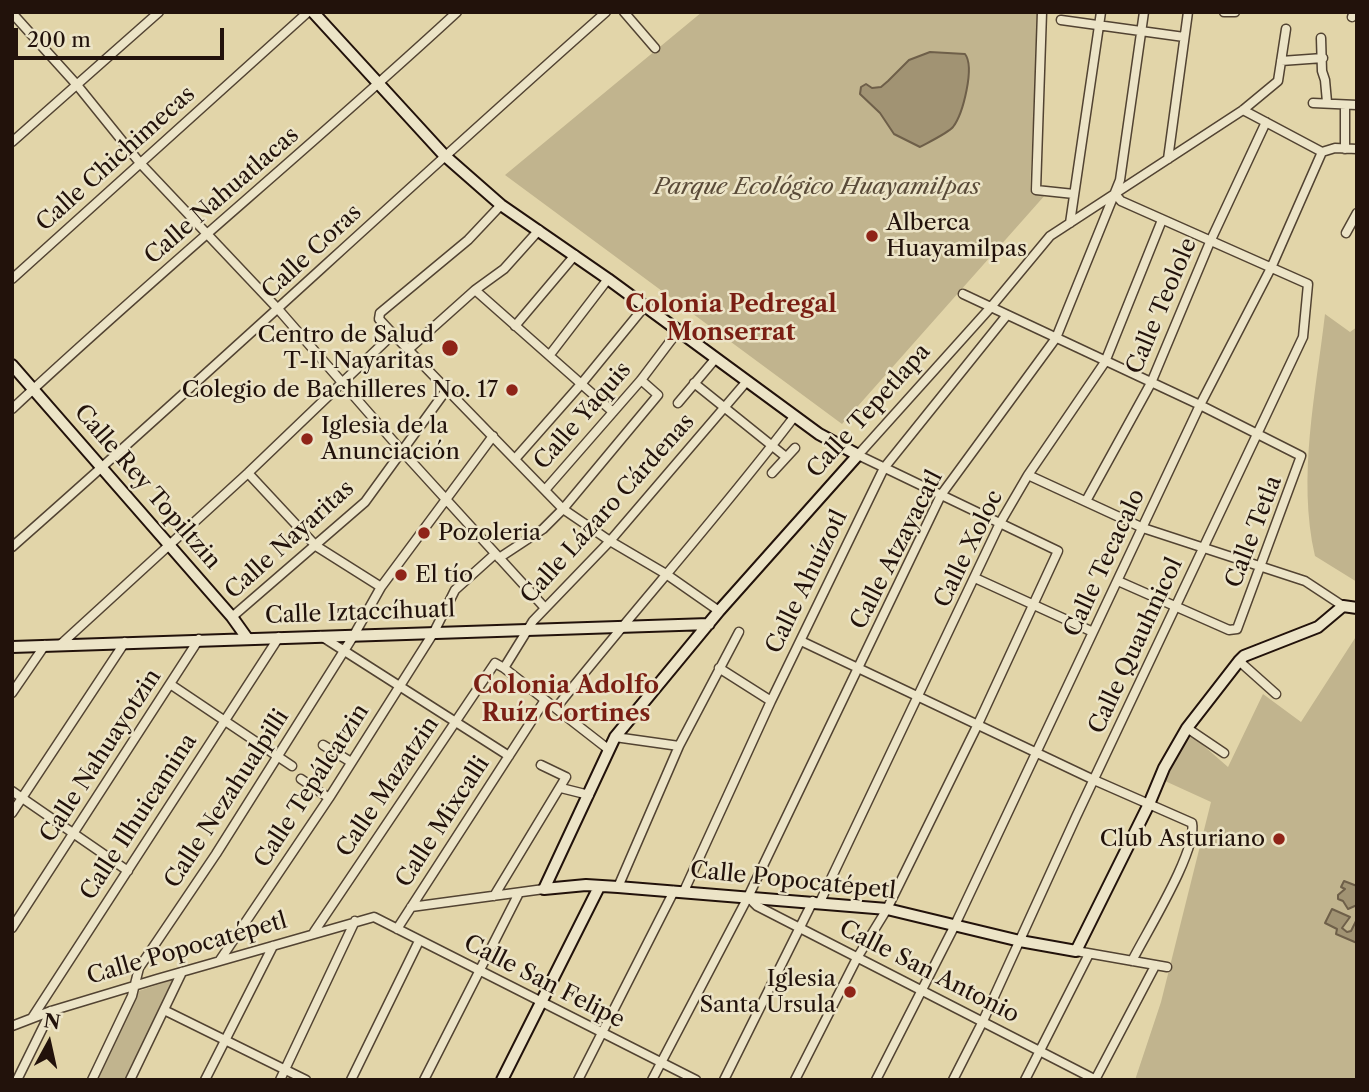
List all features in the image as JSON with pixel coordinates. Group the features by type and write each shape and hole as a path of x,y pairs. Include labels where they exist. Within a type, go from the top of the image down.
{"street":[{"path":"12,142 159,12"},
{"path":"311,12 444,155 501,205 575,255 794,417 858,455 1058,551 978,724 887,909 857,958 795,1080"},
{"name":"Calle Chichimecas","path":"12,279 311,12"},
{"name":"Calle Nahuatlacas","path":"12,409 207,234 379,85 457,12"},
{"name":"Calle Coras","path":"12,547 278,309 444,155 606,12"},
{"path":"624,12 655,48"},
{"path":"1042,12 1036,190 1074,194"},
{"path":"1070,223 1101,12"},
{"name":"Calle Atzayacatl","path":"652,1080 748,897 941,495 1056,338 1120,180 1144,12"},
{"path":"1168,159 1188,12"},
{"path":"1224,12 1235,12"},
{"path":"12,13 77,85 140,163 278,309 401,450 545,608"},
{"path":"1060,20 1184,37"},
{"name":"Calle Tepetlapa","path":"544,889 615,737 719,611 991,307 1050,236 1243,110 1278,81 1286,29"},
{"path":"1321,38 1327,102"},
{"path":"1281,61 1323,58"},
{"path":"1313,103 1357,104"},
{"path":"1345,105 1345,149"},
{"path":"1243,110 1322,152 1331,148 1357,149"},
{"name":"Calle Teolole","path":"1086,501 1151,383 1210,242 1266,122"},
{"name":"Calle Tecacalo","path":"876,1080 954,927 1200,405 1271,268 1322,152"},
{"path":"1116,194 1121,201 1271,268"},
{"path":"501,205 468,240 380,313 379,318 563,509 666,573 719,611"},
{"path":"1346,233 1357,213"},
{"name":"Calle Xoloc","path":"724,1080 800,928 817,902 1000,523 1028,475 1105,362 1162,220"},
{"path":"409,349 475,290 504,269 539,230"},
{"path":"515,326 575,255"},
{"name":"Calle Quauhnicol","path":"953,1080 1303,337 1308,284 1271,268"},
{"path":"552,352 608,279"},
{"path":"475,290 613,412"},
{"path":"963,295 1259,434"},
{"path":"515,459 645,306"},
{"name":"Calle Ahuízotl","path":"579,1080 602,1032 679,891 884,468 1007,315"},
{"name":"Calle Yaquis","path":"545,490 679,333"},
{"path":"60,645 248,473 394,334"},
{"path":"678,403 716,358"},
{"name":"Calle Rey Topiltzin","path":"12,365 232,617 247,638"},
{"name":"Calle Tepálcatzin","path":"220,960 352,762 434,632 455,590 497,556 543,529 563,509 658,395 641,380"},
{"name":"Calle Lázaro Cárdenas","path":"504,668 545,608 611,541 747,381"},
{"path":"694,383 786,457"},
{"name":"Calle Nayaritas","path":"232,617 365,502 447,389"},
{"path":"556,708 620,628 748,478 794,417"},
{"name":"Calle Tetla","path":"1177,607 1229,630 1237,629 1239,625 1301,461 1298,453 1259,434"},
{"name":"Calle Nezahualpilli","path":"92,1080 136,985 139,968 216,855 354,635 381,587 493,436"},
{"path":"772,473 795,448"},
{"path":"248,473 316,546 381,587"},
{"path":"1028,475 1143,528 1305,581 1343,606 1357,608"},
{"path":"975,578 1093,632"},
{"path":"1118,581 1177,607"},
{"path":"1076,951 1164,768 1187,729 1239,661 1244,656 1318,627 1343,606"},
{"name":"Calle Iztaccíhuatl","path":"12,647 709,624"},
{"path":"618,887 679,746 739,632"},
{"path":"321,636 509,756"},
{"name":"Calle Ilhuicamina","path":"32,1018 279,637"},
{"name":"Calle Nahuayotzin","path":"12,928 198,639"},
{"path":"801,641 1094,780 1192,823 1192,837 1182,867 1132,961"},
{"path":"12,813 125,642"},
{"path":"12,693 45,645"},
{"path":"1239,661 1276,694"},
{"name":"Calle Mazatzin","path":"314,932 495,663 504,668"},
{"path":"504,668 608,749"},
{"path":"719,668 771,701"},
{"path":"170,684 292,766"},
{"name":"Calle Mixcalli","path":"397,929 545,700"},
{"path":"1187,729 1224,753"},
{"path":"615,737 679,746"},
{"path":"323,745 352,762"},
{"path":"494,896 566,777 541,765"},
{"path":"301,779 329,798"},
{"path":"561,788 589,796"},
{"path":"12,791 128,871"},
{"path":"502,1080 599,887"},
{"name":"Calle Popocatépetl","path":"411,907 544,889 618,887 679,891 887,909 1020,942 1167,967"},
{"path":"424,1080 519,893"},
{"name":"Calle San Antonio","path":"748,897 757,906 1096,1079"},
{"name":"Calle Popocatépetl","path":"12,1026 136,985 374,917"},
{"name":"Calle San Felipe","path":"374,917 696,1080"},
{"path":"280,1080 355,921"},
{"path":"351,1080 419,941"},
{"path":"205,1080 274,946"},
{"path":"1025,1080 1088,954"},
{"path":"1096,1079 1155,966"},
{"path":"130,1080 182,972"},
{"path":"164,1010 306,1080"},
{"path":"17,1080 51,1011"}],"green space":[{"name":"Parque Ecológico Huayamilpas","path":"702,12 1038,12 1030,190 1035,194 1046,194 842,424 505,175"},
{"path":"1325,314 1350,332 1357,327 1357,582 1315,556 1310,526 1310,435"},
{"name":"Club Asturiano","path":"1357,635 1357,1080 1135,1080 1161,1002 1211,802 1165,781 1189,733 1228,767 1263,694 1301,722"},
{"path":"174,979 124,1080 96,1080 139,991"}],"shaded area":[{"path":"930,52 965,54 968,60 968,79 964,102 953,127 920,147 894,134 880,113 860,94 861,87 866,84 872,88 881,87 909,60"},
{"path":"1344,881 1357,886 1357,905 1348,909 1343,901 1338,899 1338,895 1345,889 1341,887"},
{"path":"1332,909 1350,917 1342,928 1347,932 1351,931 1357,919 1357,943 1336,934 1337,929 1325,923"}],"place":[{"name":"Alberca Huayamilpas","path":"872,236"},
{"name":"Centro de Salud T-II Nayaritas","path":"450,348"},
{"name":"Colegio de Bachilleres No. 17","path":"512,390"},
{"name":"Iglesia de la Anunciación","path":"307,439"},
{"name":"Pozoleria","path":"424,533"},
{"name":"El tío","path":"401,575"},
{"name":"Club Asturiano","path":"1279,839"},
{"name":"Iglesia Santa Ursula","path":"850,992"}],"district":[{"name":"Colonia Pedregal Monserrat","path":"731,319"},
{"name":"Colonia Adolfo Ruíz Cortines","path":"566,700"}]}
